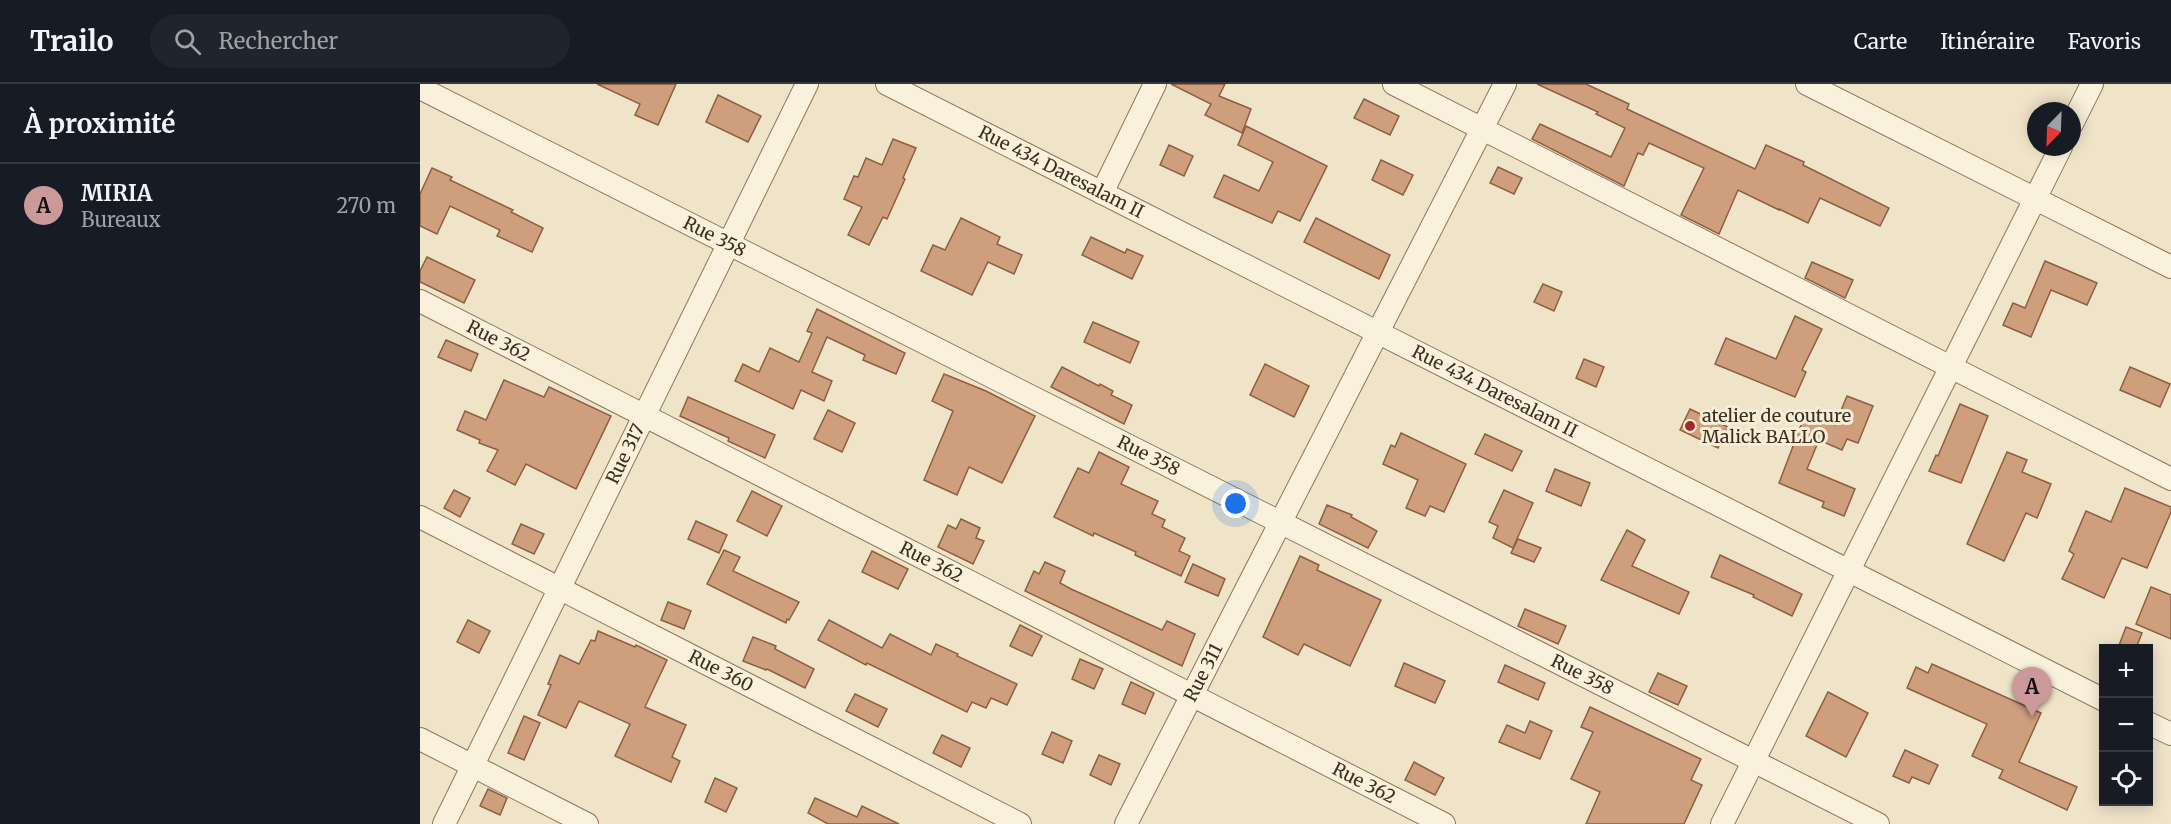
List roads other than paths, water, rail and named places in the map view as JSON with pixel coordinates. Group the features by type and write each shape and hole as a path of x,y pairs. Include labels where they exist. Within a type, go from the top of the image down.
{"street":[{"name":"Rue 317","path":"444,824 807,84"},
{"name":"Rue 434 Daresalam II","path":"886,84 2099,698"},
{"path":"1102,193 1155,84"},
{"path":"1394,84 2171,479"},
{"name":"Rue 311","path":"1126,824 1505,84"},
{"path":"1807,84 2171,267"},
{"path":"2081,106 2092,84"},
{"name":"Rue 358","path":"420,88 1878,824"},
{"path":"1722,824 2056,156"},
{"name":"Rue 362","path":"420,301 1444,824"},
{"name":"Rue 360","path":"420,517 1020,824"},
{"path":"2153,726 2171,735"},
{"path":"420,739 587,824"}],"place":[{"name":"atelier de couture Malick BALLO","path":"1690,426"},
{"name":"MIRIA","path":"2032,717"}]}
